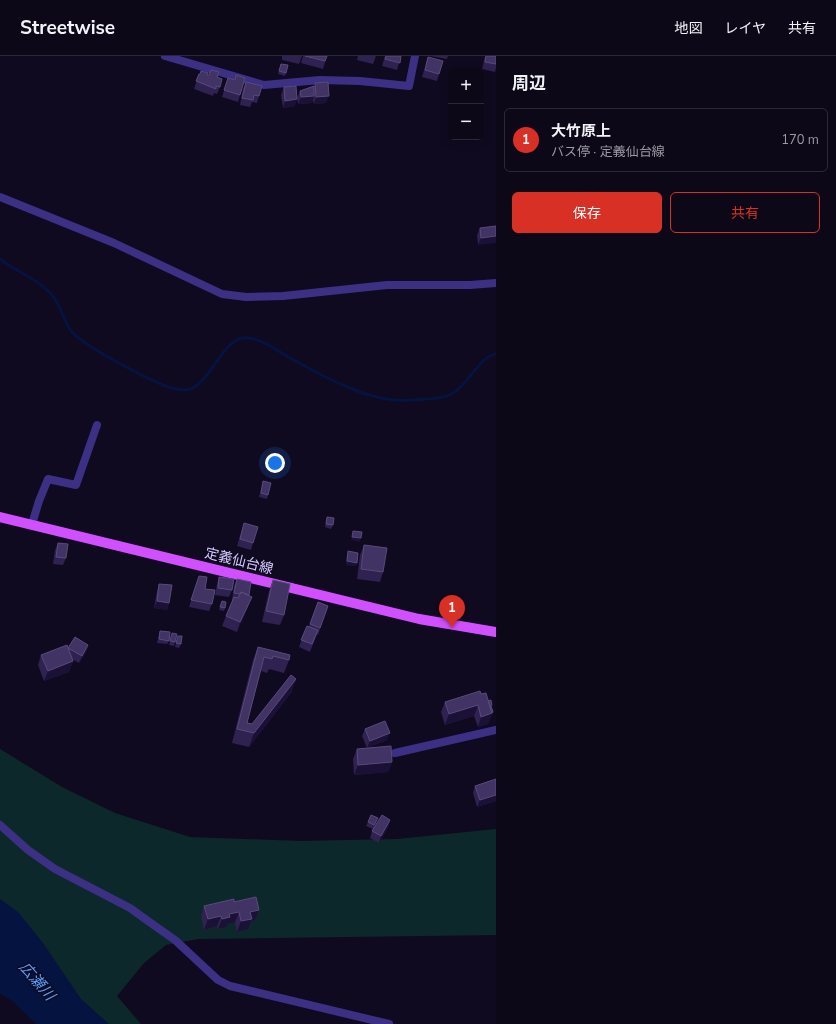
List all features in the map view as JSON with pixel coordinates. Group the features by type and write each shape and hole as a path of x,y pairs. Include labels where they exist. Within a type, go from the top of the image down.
{"main road":[{"name":"定義仙台線","path":"0,517 419,618 496,632"}],"street":[{"path":"165,56 179,58 264,85 320,80 360,80 408,86 415,56"},
{"path":"0,197 40,212 114,244 222,294 246,296 283,296 387,285 470,285 496,283"},
{"path":"32,524 39,501 48,480 76,485 97,425"},
{"path":"395,753 496,730"},
{"path":"0,825 28,850 55,869 130,908 175,940 218,980 230,986 389,1024"}],"green space":[{"path":"0,749 62,787 115,813 190,837 301,841 397,839 496,829 496,935 198,939 166,945 144,963 117,996 141,1024 50,1024 0,978"}],"water":[{"name":"広瀬川","path":"0,899 18,912 43,943 81,999 109,1024 36,1024 11,1000 0,994"}],"building":[{"path":"305,56 327,56 325,61"},
{"path":"386,56 401,56 400,63 385,59"},
{"path":"486,56 496,56 496,64 485,62"},
{"path":"428,57 443,61 439,74 425,70"},
{"path":"281,64 288,65 286,73 279,71"},
{"path":"211,70 219,72 217,77 222,79 220,87 216,86 216,89 196,81 201,71 208,73 207,75 209,75"},
{"path":"236,75 245,78 240,95 224,90 228,78 235,80"},
{"path":"246,82 262,86 259,96 254,95 253,100 242,98"},
{"path":"328,82 329,96 316,97 315,83"},
{"path":"296,86 297,99 285,101 284,87"},
{"path":"314,86 314,96 301,97 300,91"},
{"path":"496,226 496,236 481,238 480,228"},
{"path":"263,481 271,483 268,495 261,493"},
{"path":"327,517 334,518 333,525 326,524"},
{"path":"244,523 258,527 253,543 240,539"},
{"path":"353,531 362,532 361,538 352,537"},
{"path":"58,543 68,544 66,558 56,557"},
{"path":"364,545 387,548 383,572 361,569"},
{"path":"348,551 358,553 357,563 347,561"},
{"path":"199,576 207,577 205,589 215,590 212,604 191,600"},
{"path":"219,577 234,579 232,590 218,588"},
{"path":"237,579 251,582 249,595 241,592 240,594 234,593"},
{"path":"273,580 290,584 284,615 266,611"},
{"path":"159,584 172,585 169,603 157,601"},
{"path":"241,592 252,597 240,622 226,616 234,597 238,598"},
{"path":"222,601 226,602 225,608 220,607"},
{"path":"318,602 328,606 320,628 310,624"},
{"path":"307,626 318,630 312,644 301,640"},
{"path":"160,631 170,632 169,641 159,639"},
{"path":"172,633 177,634 175,642 170,641"},
{"path":"178,636 182,636 181,644 176,643"},
{"path":"75,637 88,645 82,656 68,648"},
{"path":"67,645 73,661 48,671 41,655"},
{"path":"258,647 290,655 289,660 273,656 272,659 264,657 247,723 252,724 291,675 296,679 254,733 237,729"},
{"path":"480,691 481,694 486,693 492,713 481,717 478,705 449,714 445,702"},
{"path":"491,700 492,705 490,706 488,701"},
{"path":"385,721 390,733 370,741 365,729"},
{"path":"391,746 392,762 358,765 357,749"},
{"path":"496,779 496,795 480,800 475,786"},
{"path":"371,815 378,818 374,825 368,822"},
{"path":"382,815 390,820 381,836 372,831"},
{"path":"256,897 259,910 250,912 252,919 241,921 239,912 229,914 230,917 222,919 221,916 208,919 204,906 234,899 234,902"}],"waterway":[{"path":"0,259 36,281 50,293 57,302 70,329 79,338 101,353 142,375 163,385 178,389 186,390 193,388 207,375 233,342 249,338 260,341 319,374 349,388 380,398 396,400 435,399 445,397 462,386 484,360 496,354"}],"place":[{"name":"大竹原上","path":"452,628"}]}
